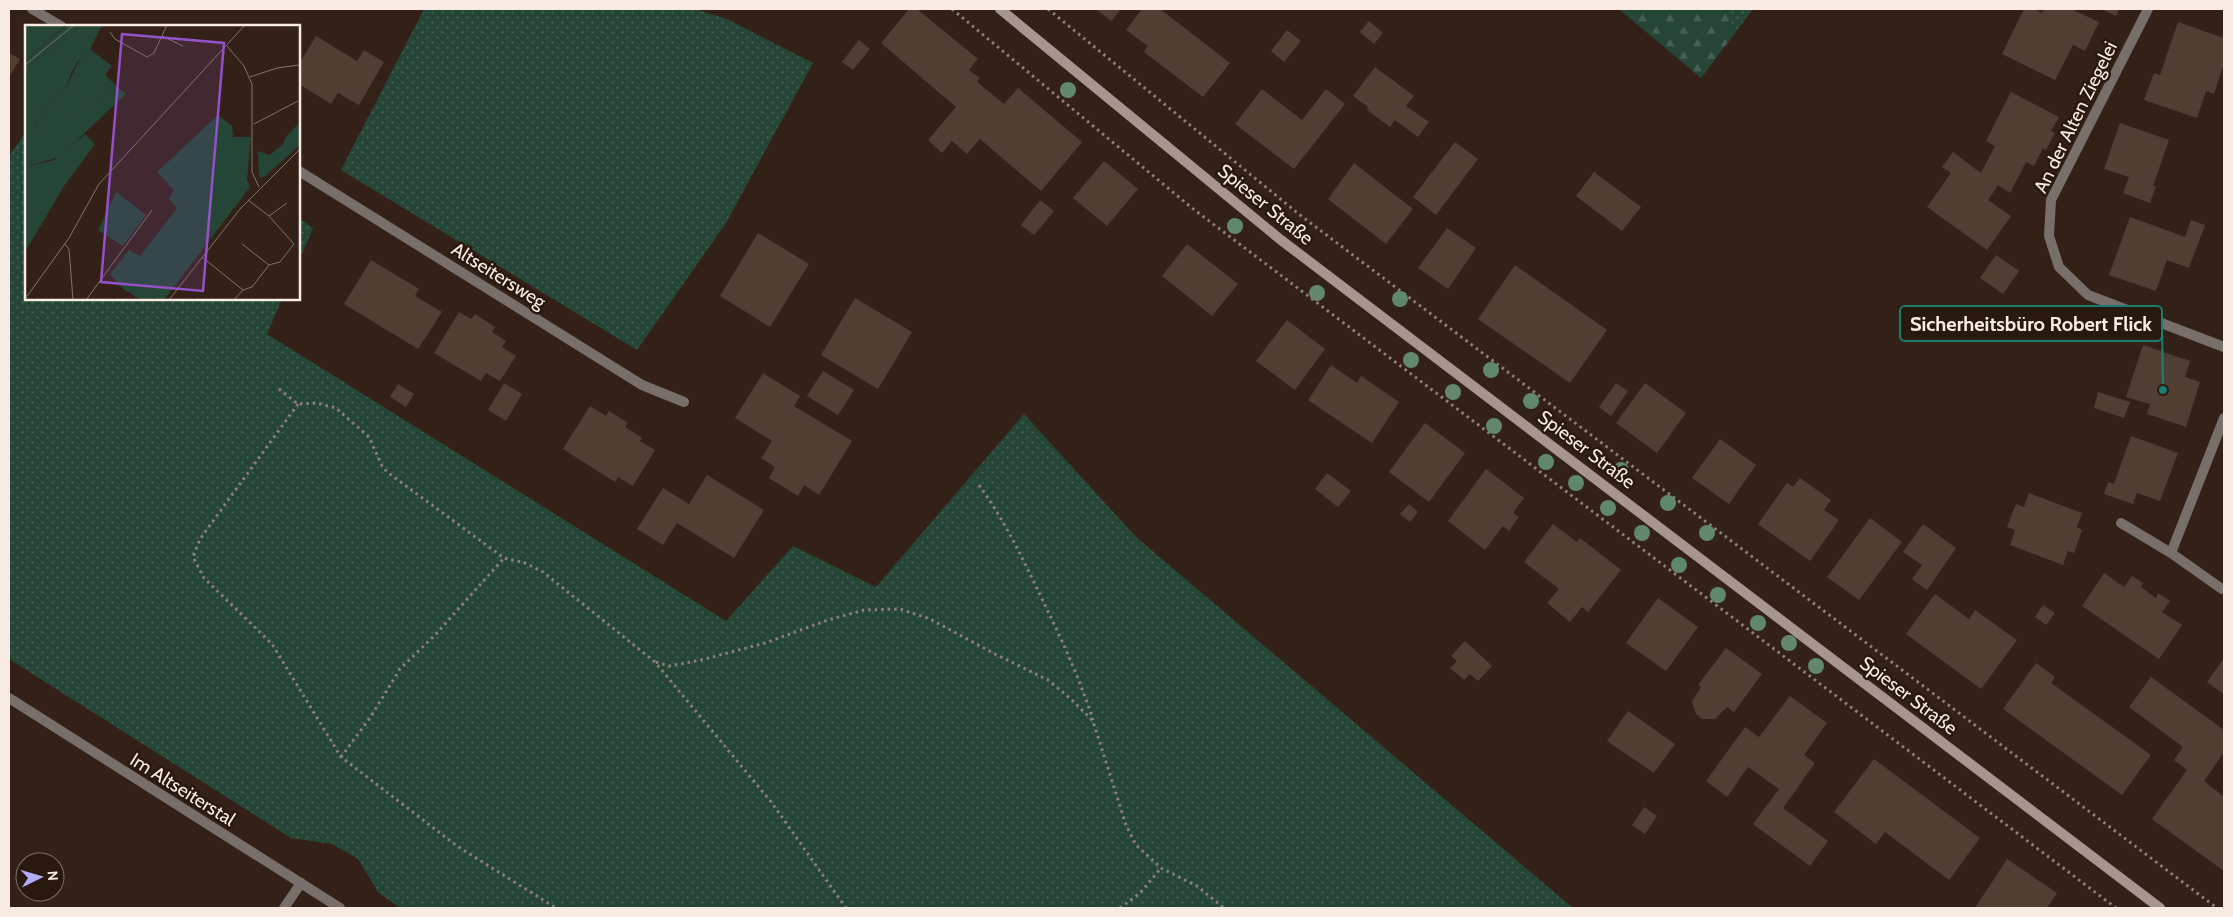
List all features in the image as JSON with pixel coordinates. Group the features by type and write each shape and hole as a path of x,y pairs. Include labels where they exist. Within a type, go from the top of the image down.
{"street":[{"path":"32,9 59,25"},
{"name":"Spieser Straße","path":"1000,9 1289,246 2160,908"},
{"name":"An der Alten Ziegelei","path":"2148,9 2052,200 2048,236 2059,267 2088,296 2224,347"},
{"name":"Altseitersweg","path":"300,173 642,385 684,402"},
{"path":"2171,553 2224,418"},
{"path":"2122,523 2171,553 2222,589"},
{"name":"Im Altseiterstal","path":"9,698 340,908"},
{"path":"284,908 301,882"}],"path":[{"path":"952,9 1192,208 2116,908"},
{"path":"1048,9 1300,215 2217,908"},
{"path":"279,389 298,404 316,404 336,408 369,437 382,466 387,472 504,558 525,563 544,572 655,662 772,803 846,908"},
{"path":"298,404 200,539 193,556 204,578 272,644 341,757 458,846 556,908"},
{"path":"979,485 995,506 1022,556 1080,679 1126,825 1136,845 1161,868 1197,886 1224,908"},
{"path":"341,757 370,718 400,669 436,634 504,558"},
{"path":"655,662 669,666 693,661 765,643 828,620 864,610 900,609 930,619 1048,680 1093,721"},
{"path":"1120,908 1140,893 1161,868"}],"green space":[{"path":"424,9 695,9 727,19 813,63 726,223 637,350 341,170"},
{"path":"1619,9 1724,9 1735,33 1701,78"},
{"path":"1724,9 1753,9 1735,33"},
{"path":"25,133 25,300 282,300 267,334 726,621 793,546 876,587 1024,414 1136,537 1573,908 400,908 378,892 358,859 332,844 291,838 9,659 9,156"},
{"path":"300,219 313,228 300,259"}],"building":[{"path":"909,9 917,9 978,59 969,70 980,78 977,82 1004,104 1018,88 1082,142 1041,191 980,139 967,154 952,141 942,153 928,140 956,107 881,43"},
{"path":"1096,9 1121,9 1111,21"},
{"path":"1142,9 1160,9 1230,63 1203,97 1144,52 1148,46 1126,30"},
{"path":"2024,9 2034,9 2042,13 2044,9 2071,9 2099,22 2085,51 2073,45 2055,80 2002,54"},
{"path":"2101,9 2119,9 2116,16"},
{"path":"1369,21 1383,33 1374,44 1360,32"},
{"path":"2178,22 2224,38 2224,63 2214,94 2206,91 2197,118 2144,100 2154,73 2160,75"},
{"path":"1287,30 1301,41 1284,62 1271,51"},
{"path":"316,36 357,61 364,50 384,62 359,105 338,93 331,104 300,85 300,62"},
{"path":"859,40 870,49 853,70 842,62"},
{"path":"9,53 20,59 9,77"},
{"path":"1375,67 1414,96 1406,106 1429,122 1418,137 1395,120 1390,127 1367,110 1368,107 1353,96"},
{"path":"1262,89 1302,120 1326,89 1345,104 1294,169 1235,124"},
{"path":"2011,92 2059,117 2051,131 2055,133 2046,150 2043,148 2034,166 2026,162 2010,193 1998,185 1988,200 2011,216 1987,250 1927,207 1951,173 1942,167 1953,152 1981,173 1995,146 1986,141"},
{"path":"2120,123 2169,140 2153,186 2156,186 2150,203 2123,193 2129,177 2104,169"},
{"path":"1455,142 1478,159 1436,215 1413,197"},
{"path":"1104,161 1138,189 1107,226 1073,198"},
{"path":"1354,163 1413,209 1386,244 1328,199"},
{"path":"1594,172 1641,207 1622,231 1576,196"},
{"path":"1040,200 1054,211 1034,235 1021,225"},
{"path":"2130,217 2185,237 2191,220 2205,225 2189,268 2167,260 2156,291 2109,275"},
{"path":"1447,228 1476,248 1448,289 1418,268"},
{"path":"758,233 809,264 770,327 720,296"},
{"path":"1187,244 1238,284 1212,316 1162,276"},
{"path":"1996,255 2019,271 2003,294 1980,278"},
{"path":"371,260 419,289 415,296 442,312 418,349 344,304"},
{"path":"1515,265 1607,330 1570,383 1478,319"},
{"path":"855,298 912,332 878,389 821,355"},
{"path":"459,312 471,319 475,314 495,327 492,332 506,341 502,347 516,356 500,381 486,373 481,381 434,353"},
{"path":"1287,320 1325,349 1295,390 1256,361"},
{"path":"2143,345 2190,361 2185,377 2200,382 2186,427 2147,414 2150,404 2126,397"},
{"path":"1331,365 1357,383 1361,376 1399,402 1372,443 1308,400"},
{"path":"823,371 854,390 838,415 807,396"},
{"path":"763,373 800,396 794,406 852,441 819,495 804,485 798,496 769,478 775,467 761,458 772,441 735,418"},
{"path":"504,383 522,394 506,421 488,410"},
{"path":"1616,383 1628,391 1611,416 1599,407"},
{"path":"1645,383 1686,413 1657,453 1616,423"},
{"path":"398,384 414,394 406,407 390,397"},
{"path":"2098,392 2130,402 2124,418 2094,408"},
{"path":"590,406 606,416 609,411 628,423 625,427 642,438 640,441 655,450 633,486 618,477 615,482 563,449"},
{"path":"1425,423 1465,453 1429,502 1389,472"},
{"path":"2131,436 2178,453 2160,501 2137,493 2133,504 2104,494 2108,482 2114,484"},
{"path":"1720,439 1756,465 1729,504 1692,478"},
{"path":"1486,469 1524,498 1513,513 1519,517 1509,531 1503,526 1485,550 1448,521"},
{"path":"1327,473 1351,491 1338,507 1315,489"},
{"path":"707,475 764,510 734,558 677,523 663,545 637,529 663,488 689,504"},
{"path":"1800,478 1831,500 1824,510 1839,520 1810,561 1758,524 1787,483 1793,487"},
{"path":"2029,493 2082,513 2077,527 2082,530 2074,553 2068,551 2063,565 2010,545 2015,530 2007,527 2016,504 2024,507"},
{"path":"1409,504 1418,512 1410,522 1400,514"},
{"path":"1870,518 1902,542 1859,600 1827,577"},
{"path":"1553,524 1577,542 1580,538 1621,570 1588,612 1582,607 1570,622 1547,603 1559,589 1524,562"},
{"path":"1923,524 1956,548 1927,590 1912,579 1922,565 1903,552"},
{"path":"2104,573 2124,587 2132,576 2143,583 2141,587 2156,598 2158,593 2170,601 2162,612 2182,625 2159,659 2082,606"},
{"path":"1935,594 1969,619 1975,610 2017,640 1981,689 1906,634"},
{"path":"1658,598 1698,627 1666,671 1626,643"},
{"path":"2043,605 2055,613 2046,625 2035,617"},
{"path":"1465,641 1492,666 1478,681 1470,674 1464,680 1450,668 1457,661 1451,656"},
{"path":"1726,648 1762,674 1734,712 1727,707 1715,719 1702,719 1696,714 1692,701 1701,687 1698,685"},
{"path":"2224,658 2224,694 2207,682"},
{"path":"2036,663 2055,677 2051,683 2151,755 2122,795 2003,709"},
{"path":"2151,677 2224,730 2224,752 2204,781 2224,797 2224,871 2152,819 2187,770 2174,760 2183,747 2129,707"},
{"path":"1790,696 1827,723 1804,755 1815,763 1783,808 1828,841 1810,866 1753,824 1779,789 1748,767 1727,797 1706,781 1745,727 1759,737"},
{"path":"1628,711 1675,744 1654,773 1607,741"},
{"path":"1874,759 1980,838 1949,880 1885,832 1876,844 1834,812"},
{"path":"1644,807 1657,816 1645,834 1632,825"},
{"path":"2007,859 2057,893 2047,908 1975,908"}],"place":[{"name":"Sicherheitsbüro Robert Flick","path":"2163,390"}]}
